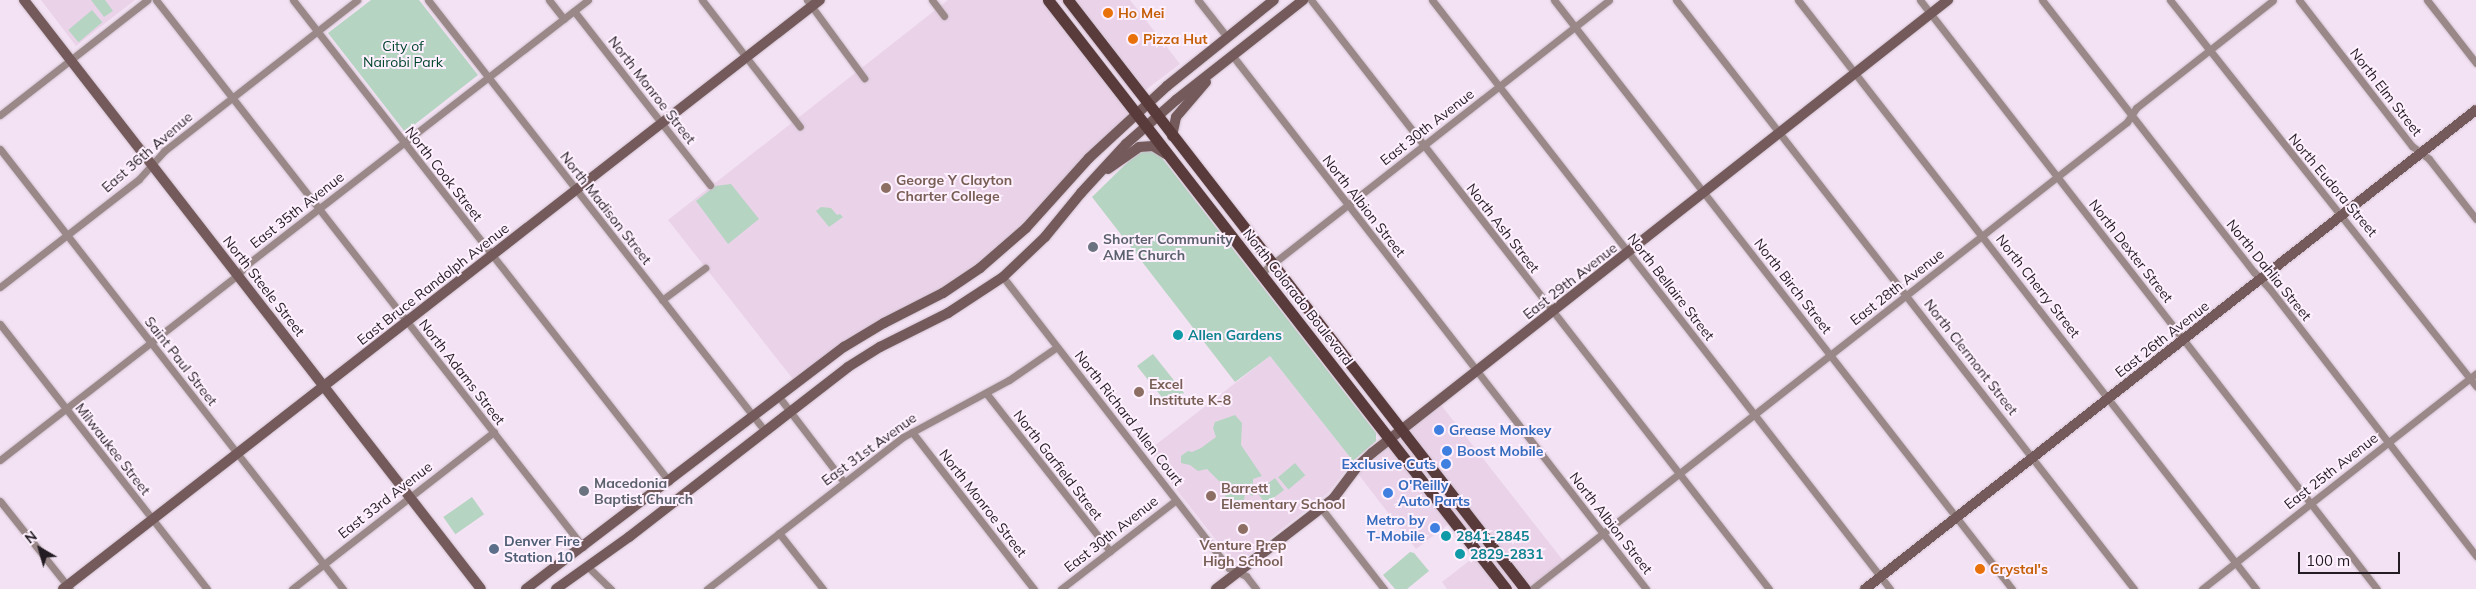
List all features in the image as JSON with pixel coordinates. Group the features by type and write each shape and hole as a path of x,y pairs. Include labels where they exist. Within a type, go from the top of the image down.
{"main road":[{"name":"North Colorado Boulevard","path":"1048,0 1506,589"},
{"name":"North Colorado Boulevard","path":"1068,0 1525,589"}],"street":[{"name":"North Steele Street","path":"24,0 482,589"},
{"path":"0,114 148,0"},
{"name":"North Adams Street","path":"156,0 583,547"},
{"name":"North Cook Street","path":"293,0 669,481"},
{"name":"East 36th Avenue","path":"0,287 139,179 164,151 357,0"},
{"name":"North Madison Street","path":"428,0 765,431"},
{"path":"549,0 564,19"},
{"name":"East 35th Avenue","path":"0,460 238,275 245,266 319,208 588,0"},
{"path":"702,0 800,127"},
{"path":"932,0 944,16"},
{"path":"1198,0 1227,37"},
{"path":"526,589 853,340 943,293 984,265 1033,222 1089,158 1190,65 1274,0"},
{"path":"556,589 591,570 790,411 870,353 948,313 1003,277 1045,237 1109,161 1146,126 1232,55 1303,0"},
{"name":"North Ash Street","path":"1310,0 1769,589"},
{"name":"North Bellaire Street","path":"1432,0 1890,589"},
{"name":"North Birch Street","path":"1554,0 2012,589"},
{"name":"East 30th Avenue","path":"1261,273 1609,0"},
{"name":"North Clermont Street","path":"1676,0 2134,589"},
{"name":"North Cherry Street","path":"1798,0 2256,589"},
{"name":"North Dexter Street","path":"1920,0 2377,589"},
{"name":"East 29th Avenue","path":"1216,589 1323,511 1361,462 1401,430 1479,374 1553,311 1948,0"},
{"name":"North Dahlia Street","path":"2042,0 2261,278 2476,556"},
{"name":"North Eudora Street","path":"2170,0 2341,216 2348,222 2473,375 2476,386"},
{"name":"East 28th Avenue","path":"1532,589 2127,122 2136,108 2273,0"},
{"name":"North Elm Street","path":"2299,0 2412,146 2430,159 2476,219"},
{"path":"2428,0 2476,63"},
{"path":"813,2 864,78"},
{"name":"East Bruce Randolph Avenue","path":"67,588 237,453 746,57 813,2"},
{"name":"North Monroe Street","path":"574,11 710,185"},
{"name":"North Albion Street","path":"1232,55 1646,589"},
{"path":"1172,136 1172,126 1176,117 1222,64"},
{"name":"East 26th Avenue","path":"1865,589 2476,110"},
{"path":"1081,193 1139,147 1156,147 1170,156"},
{"name":"Saint Paul Street","path":"0,149 343,589"},
{"path":"662,300 705,268"},
{"name":"North Richard Allen Court","path":"1003,277 1229,568 1246,576 1256,589"},
{"name":"Milwaukee Street","path":"0,324 207,589"},
{"name":"East 31st Avenue","path":"712,588 844,482 912,432 986,393 1057,347"},
{"name":"East 25th Avenue","path":"2202,589 2473,375"},
{"name":"North Garfield Street","path":"986,393 1110,551"},
{"path":"778,397 844,482"},
{"name":"East 33rd Avenue","path":"292,589 494,432"},
{"name":"North Monroe Street","path":"912,432 1034,589"},
{"name":"East 30th Avenue","path":"1061,589 1176,500"},
{"path":"0,501 67,588"},
{"path":"1323,511 1384,589"},
{"path":"779,533 823,589"},
{"path":"591,570 611,589"}],"shaded area":[{"path":"41,0 135,0 76,46"},
{"name":"George Y Clayton Charter College","path":"948,0 1048,0 1137,114 980,268 884,323 796,383 668,220"},
{"path":"1059,0 1130,0 1180,64 1135,98"},
{"path":"1270,356 1353,461 1328,493 1241,561 1234,563 1165,475 1167,473 1149,450"},
{"path":"1438,401 1565,563 1532,589 1447,589 1442,582 1474,557 1449,524 1416,549 1355,470"}],"green space":[{"path":"91,0 105,0 113,11 104,17"},
{"name":"City of Nairobi Park","path":"371,0 419,0 478,75 405,132 328,33"},
{"path":"92,10 102,22 79,42 68,30"},
{"path":"1151,150 1162,158 1376,433 1376,441 1353,461 1270,356 1235,382 1092,197 1131,159 1141,152"},
{"path":"731,184 759,219 728,244 696,201 715,186"},
{"path":"821,207 831,208 837,215 840,214 843,217 829,227 816,211"},
{"path":"1153,354 1184,393 1166,407 1163,403 1165,401 1137,366"},
{"path":"1235,415 1242,423 1241,445 1262,476 1253,479 1253,496 1219,481 1207,469 1198,471 1190,465 1181,463 1181,456 1188,451 1192,452 1201,448 1216,437 1213,428 1215,422"},
{"path":"1295,463 1305,475 1288,489 1278,477"},
{"path":"1275,478 1284,490 1266,504 1257,492"},
{"path":"1232,488 1245,494 1243,504 1239,500 1228,501 1225,496"},
{"path":"472,497 484,514 455,534 443,517"},
{"path":"1410,552 1414,553 1429,571 1407,589 1395,589 1383,575"}],"place":[{"name":"Ho Mei","path":"1108,13"},
{"name":"Pizza Hut","path":"1133,39"},
{"name":"George Y Clayton Charter College","path":"886,188"},
{"name":"Shorter Community AME Church","path":"1093,247"},
{"name":"Allen Gardens","path":"1178,335"},
{"name":"Excel Institute K-8","path":"1139,392"},
{"name":"Grease Monkey","path":"1439,430"},
{"name":"Boost Mobile","path":"1447,451"},
{"name":"Exclusive Cuts","path":"1446,464"},
{"name":"Macedonia Baptist Church","path":"584,491"},
{"name":"O'Reilly Auto Parts","path":"1388,493"},
{"name":"Barrett Elementary School","path":"1211,496"},
{"name":"Metro by T-Mobile","path":"1435,528"},
{"name":"Venture Prep High School","path":"1243,529"},
{"name":"2841-2845","path":"1446,536"},
{"name":"Denver Fire Station 10","path":"494,549"},
{"name":"2829-2831","path":"1460,554"},
{"name":"Crystal's","path":"1980,569"}]}
